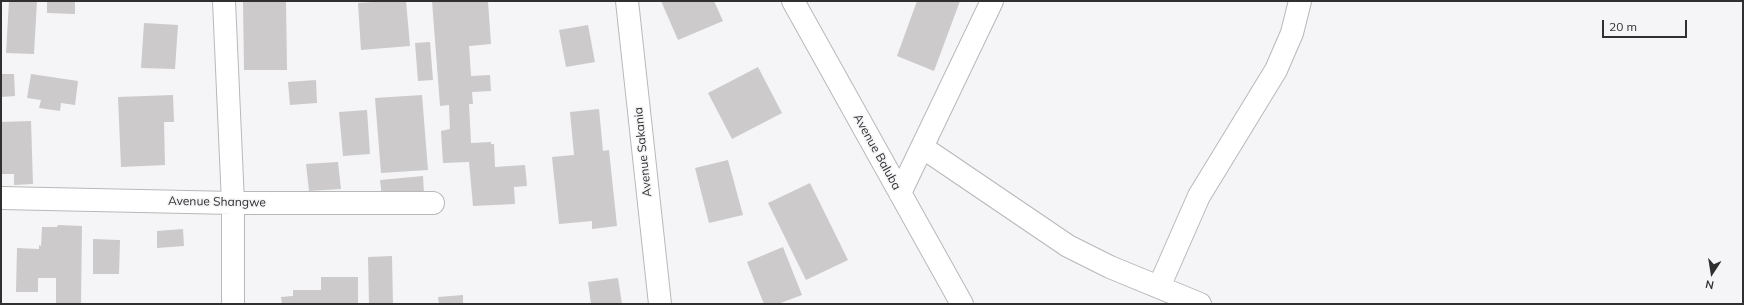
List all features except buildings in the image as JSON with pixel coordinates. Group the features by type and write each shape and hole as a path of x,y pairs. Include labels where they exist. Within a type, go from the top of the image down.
{"street":[{"path":"224,1 233,203 233,304"},
{"name":"Avenue Sakania","path":"627,1 660,304"},
{"name":"Avenue Baluba","path":"793,1 962,304"},
{"path":"900,193 992,1"},
{"path":"1159,287 1199,196 1276,70 1292,33 1300,1"},
{"path":"922,147 1068,246 1110,267 1200,304"},
{"name":"Avenue Shangwe","path":"1,198 233,203 433,203"}]}
